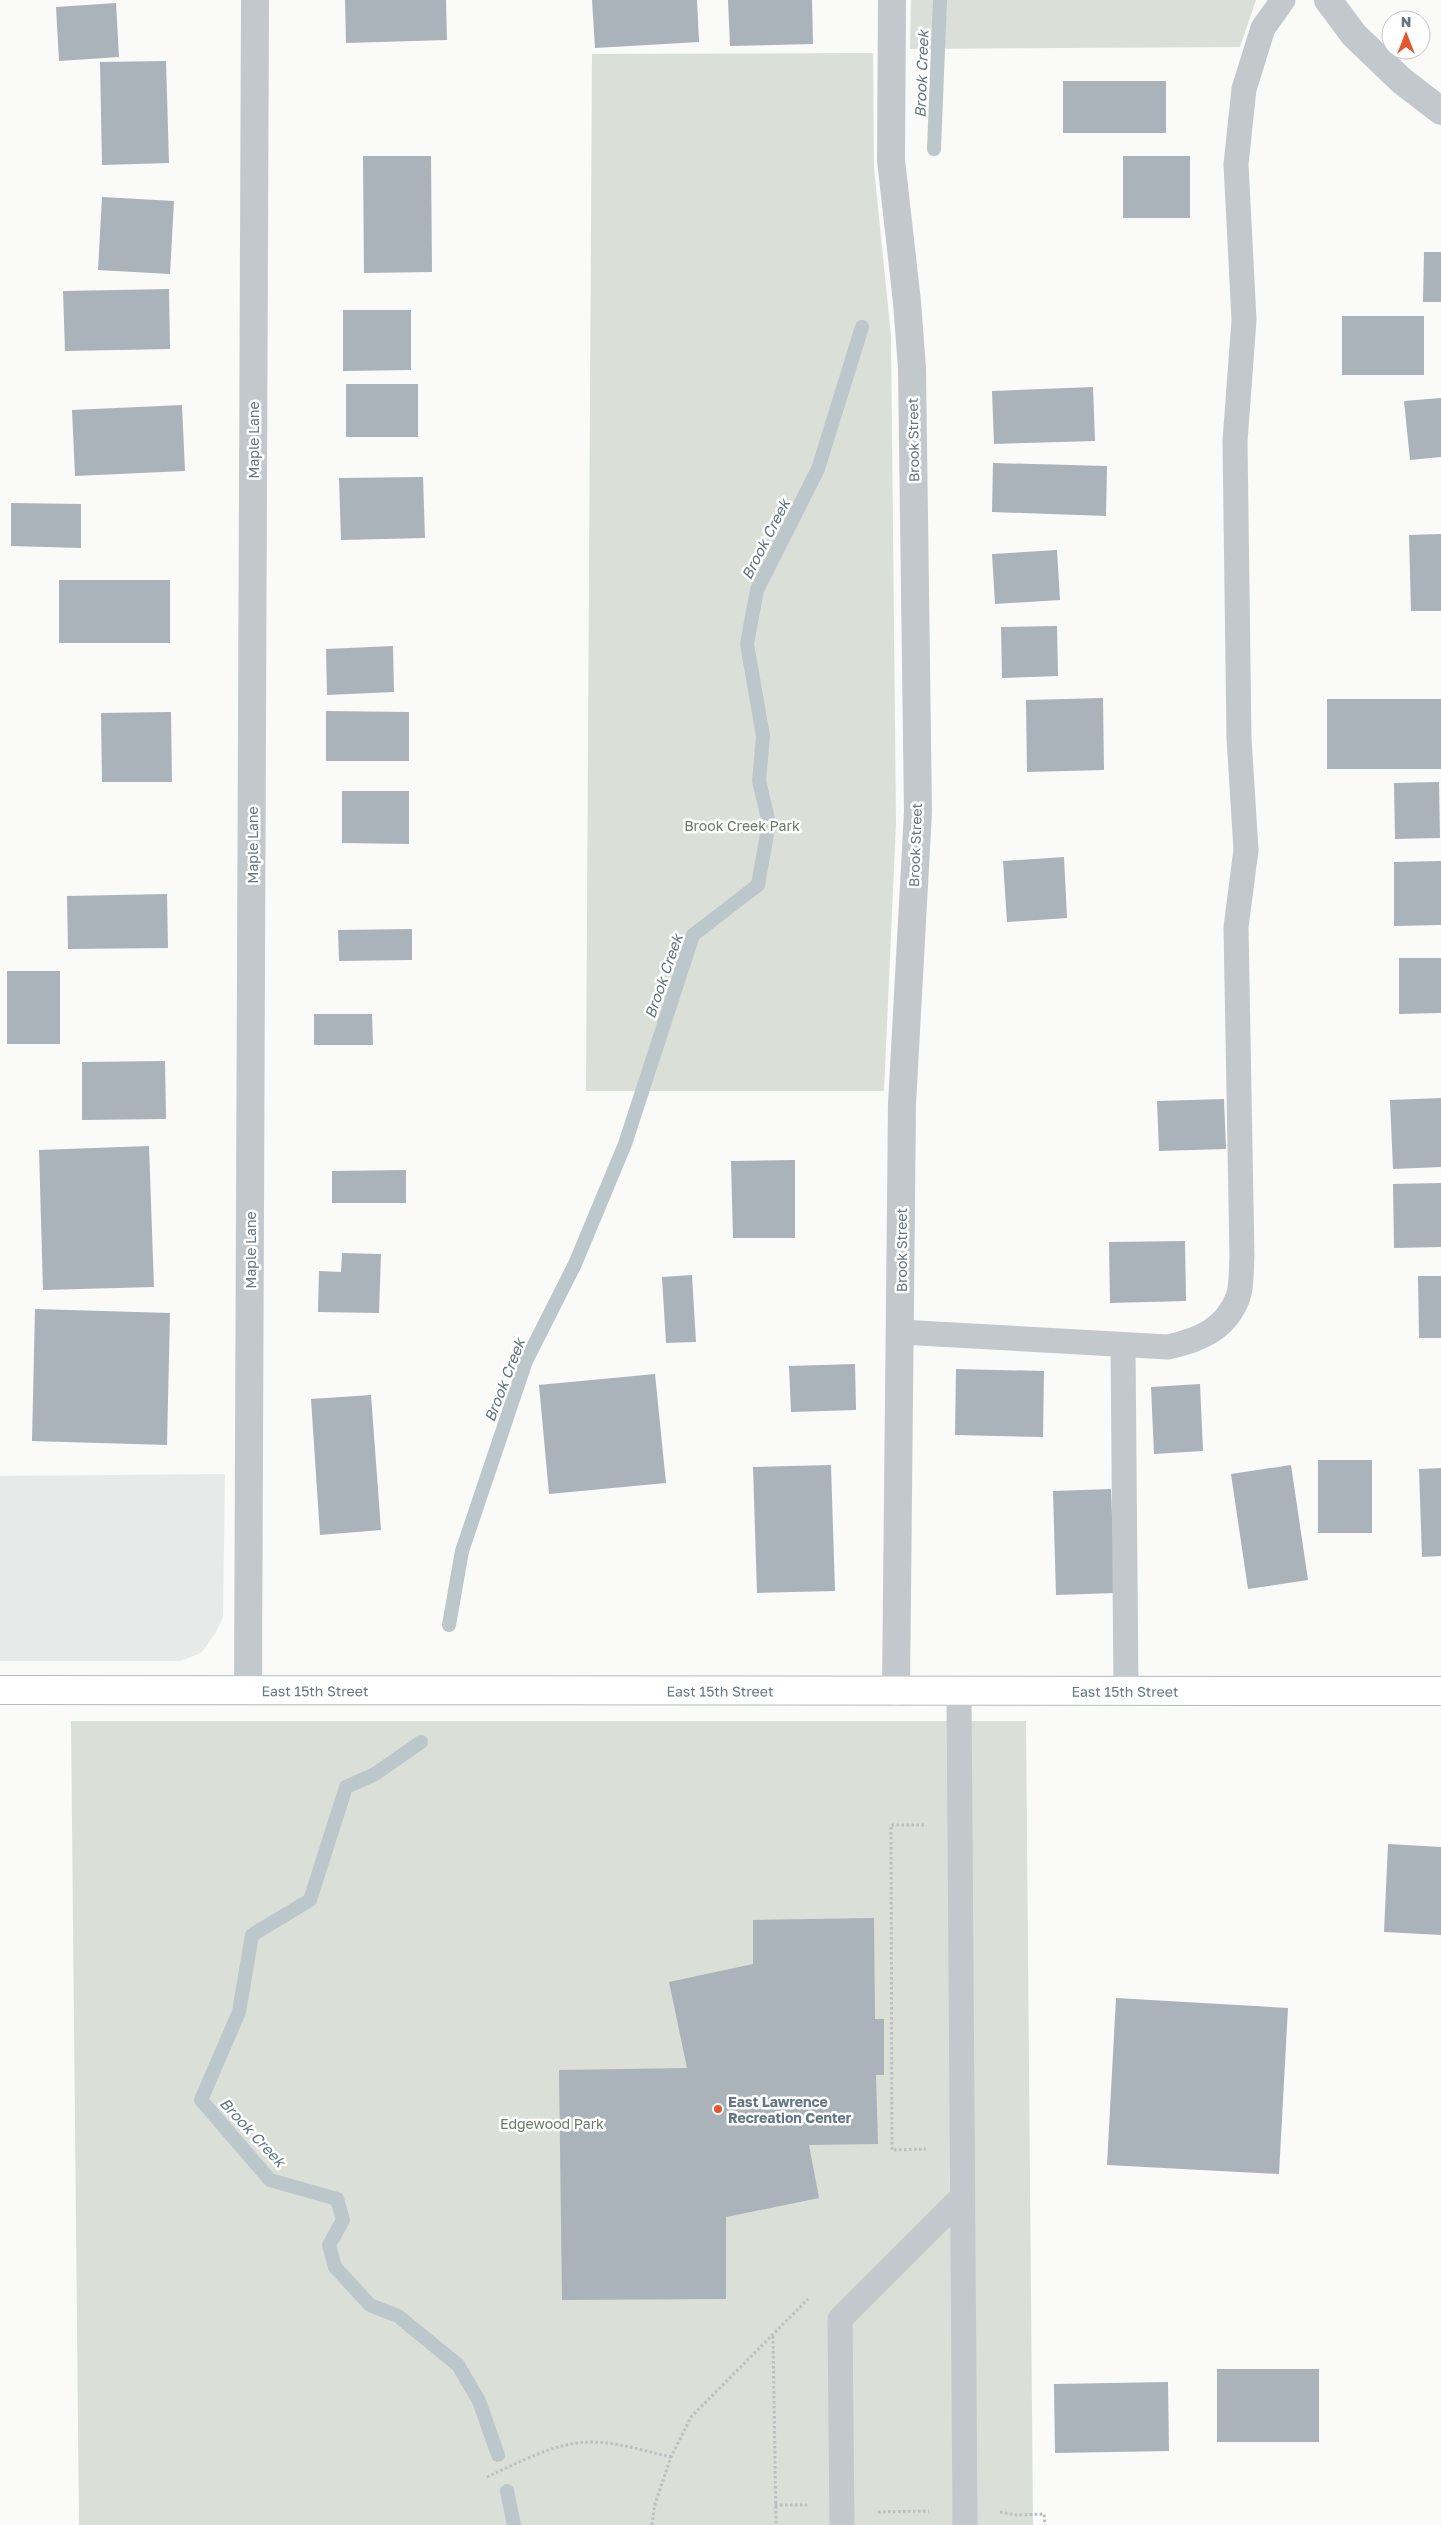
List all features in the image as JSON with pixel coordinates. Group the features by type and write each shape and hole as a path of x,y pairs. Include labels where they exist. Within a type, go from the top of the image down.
{"main road":[{"name":"East 15th Street","path":"0,1690 1441,1691"}],"street":[{"name":"Maple Lane","path":"248,1690 255,0"},
{"name":"Brook Street","path":"892,0 891,160 907,302 912,368 918,812 902,1104 896,1691"},
{"path":"1328,0 1354,35 1402,81 1441,111"}],"lane":[{"path":"900,1332 1168,1348 1195,1342 1225,1321 1239,1296 1242,1258 1236,927 1246,850 1239,738 1235,441 1244,320 1236,164 1244,89 1263,28 1283,0"},
{"path":"1123,1346 1126,1691"},
{"path":"959,1691 961,2198 965,2518"},
{"path":"842,2517 840,2319 961,2198"}],"path":[{"path":"926,2156 926,2149 892,2150 891,1825 927,1825 927,1816"},
{"path":"652,2525 655,2504 671,2457 691,2417 815,2292"},
{"path":"772,2335 776,2525"},
{"path":"487,2477 560,2447 593,2442 671,2457"},
{"path":"775,2505 803,2504 842,2517 867,2512 965,2518 994,2511 1017,2516 1044,2514 1045,2525"}],"shaded area":[{"path":"225,1474 223,1617 215,1634 201,1653 181,1661 0,1661 0,1476"}],"green space":[{"path":"911,0 1256,0 1240,47 910,49"},
{"name":"Brook Creek Park","path":"873,53 874,168 891,336 896,823 884,1091 586,1091 592,54"},
{"name":"Edgewood Park","path":"71,1721 1026,1721 1033,2525 79,2525"}],"building":[{"path":"345,0 446,0 447,40 346,43"},
{"path":"592,0 697,0 699,42 595,48"},
{"path":"728,0 812,0 813,44 730,46"},
{"path":"116,3 119,57 59,61 56,7"},
{"path":"166,61 169,163 102,165 100,62"},
{"path":"1063,81 1166,81 1166,133 1063,133"},
{"path":"363,156 431,156 432,272 364,273"},
{"path":"1123,156 1190,156 1190,218 1123,218"},
{"path":"102,197 174,201 170,274 98,270"},
{"path":"1424,252 1441,252 1441,302 1423,302"},
{"path":"169,289 170,349 65,351 63,291"},
{"path":"343,310 411,310 411,370 343,371"},
{"path":"1342,316 1424,316 1424,375 1342,375"},
{"path":"346,384 418,384 418,437 346,437"},
{"path":"1093,387 1095,441 994,444 992,391"},
{"path":"1441,398 1441,457 1410,460 1404,401"},
{"path":"182,405 185,471 75,476 72,410"},
{"path":"993,463 1107,466 1106,516 992,512"},
{"path":"423,477 425,538 341,540 339,478"},
{"path":"11,503 81,504 81,548 11,546"},
{"path":"1441,534 1441,611 1411,611 1409,535"},
{"path":"1057,550 1060,600 995,604 992,554"},
{"path":"59,580 170,580 170,643 59,643"},
{"path":"1057,626 1058,676 1002,678 1001,627"},
{"path":"393,646 394,692 327,695 326,649"},
{"path":"1103,698 1104,770 1027,772 1026,700"},
{"path":"1327,699 1441,699 1441,769 1327,769"},
{"path":"326,711 409,712 409,761 326,761"},
{"path":"171,712 172,782 102,782 101,713"},
{"path":"1439,782 1440,838 1395,839 1394,783"},
{"path":"342,791 409,791 409,844 342,843"},
{"path":"1064,857 1067,918 1007,922 1003,861"},
{"path":"1441,861 1441,925 1394,926 1394,862"},
{"path":"167,894 168,948 68,949 67,896"},
{"path":"412,929 412,960 339,961 338,930"},
{"path":"1399,958 1441,958 1441,1013 1399,1014"},
{"path":"7,971 60,971 60,1044 7,1044"},
{"path":"314,1014 372,1014 373,1045 314,1045"},
{"path":"165,1061 166,1119 82,1120 82,1062"},
{"path":"1441,1098 1441,1167 1393,1169 1390,1100"},
{"path":"1224,1099 1226,1149 1159,1151 1157,1101"},
{"path":"149,1146 154,1287 43,1290 39,1150"},
{"path":"795,1160 795,1238 733,1238 731,1161"},
{"path":"406,1170 406,1203 332,1203 332,1171"},
{"path":"1441,1183 1441,1247 1394,1248 1393,1184"},
{"path":"1185,1241 1186,1301 1110,1303 1109,1242"},
{"path":"342,1253 381,1254 379,1313 318,1312 319,1271 341,1272"},
{"path":"692,1275 696,1342 666,1343 662,1277"},
{"path":"1418,1276 1441,1276 1441,1338 1419,1338"},
{"path":"35,1309 170,1313 167,1445 32,1441"},
{"path":"855,1364 856,1410 791,1412 789,1366"},
{"path":"956,1369 1044,1371 1043,1437 955,1435"},
{"path":"655,1374 666,1483 549,1494 539,1385"},
{"path":"1200,1384 1203,1451 1154,1454 1151,1387"},
{"path":"371,1395 381,1530 320,1535 311,1399"},
{"path":"1318,1460 1372,1460 1372,1533 1318,1533"},
{"path":"831,1465 835,1591 757,1593 753,1467"},
{"path":"1291,1465 1308,1580 1248,1589 1231,1474"},
{"path":"1441,1468 1441,1556 1422,1557 1419,1469"},
{"path":"1111,1489 1115,1593 1056,1595 1053,1491"},
{"path":"1388,1844 1441,1847 1441,1935 1384,1932"},
{"name":"East Lawrence Recreation Center","path":"874,1918 875,2019 884,2019 884,2075 876,2075 878,2144 809,2145 819,2198 726,2217 726,2299 562,2300 559,2070 687,2068 669,1982 753,1964 753,1920"},
{"path":"1116,1998 1288,2008 1279,2174 1107,2165"},
{"path":"1217,2369 1319,2369 1319,2442 1217,2442"},
{"path":"1168,2382 1169,2451 1055,2453 1054,2384"}],"waterway":[{"name":"Brook Creek","path":"934,149 940,0"},
{"name":"Brook Creek","path":"449,1625 462,1551 526,1361 575,1264 625,1144 693,935 758,885 769,823 759,781 763,736 747,644 757,590 818,469 862,327"},
{"name":"Brook Creek","path":"421,1742 375,1774 346,1787 310,1900 252,1935 239,2012 201,2100 270,2180 337,2199 343,2220 329,2245 335,2267 370,2305 398,2316 458,2365 479,2401 498,2455"},
{"name":"Brook Creek","path":"507,2491 514,2525"}],"place":[{"name":"East Lawrence Recreation Center","path":"718,2109"}]}
